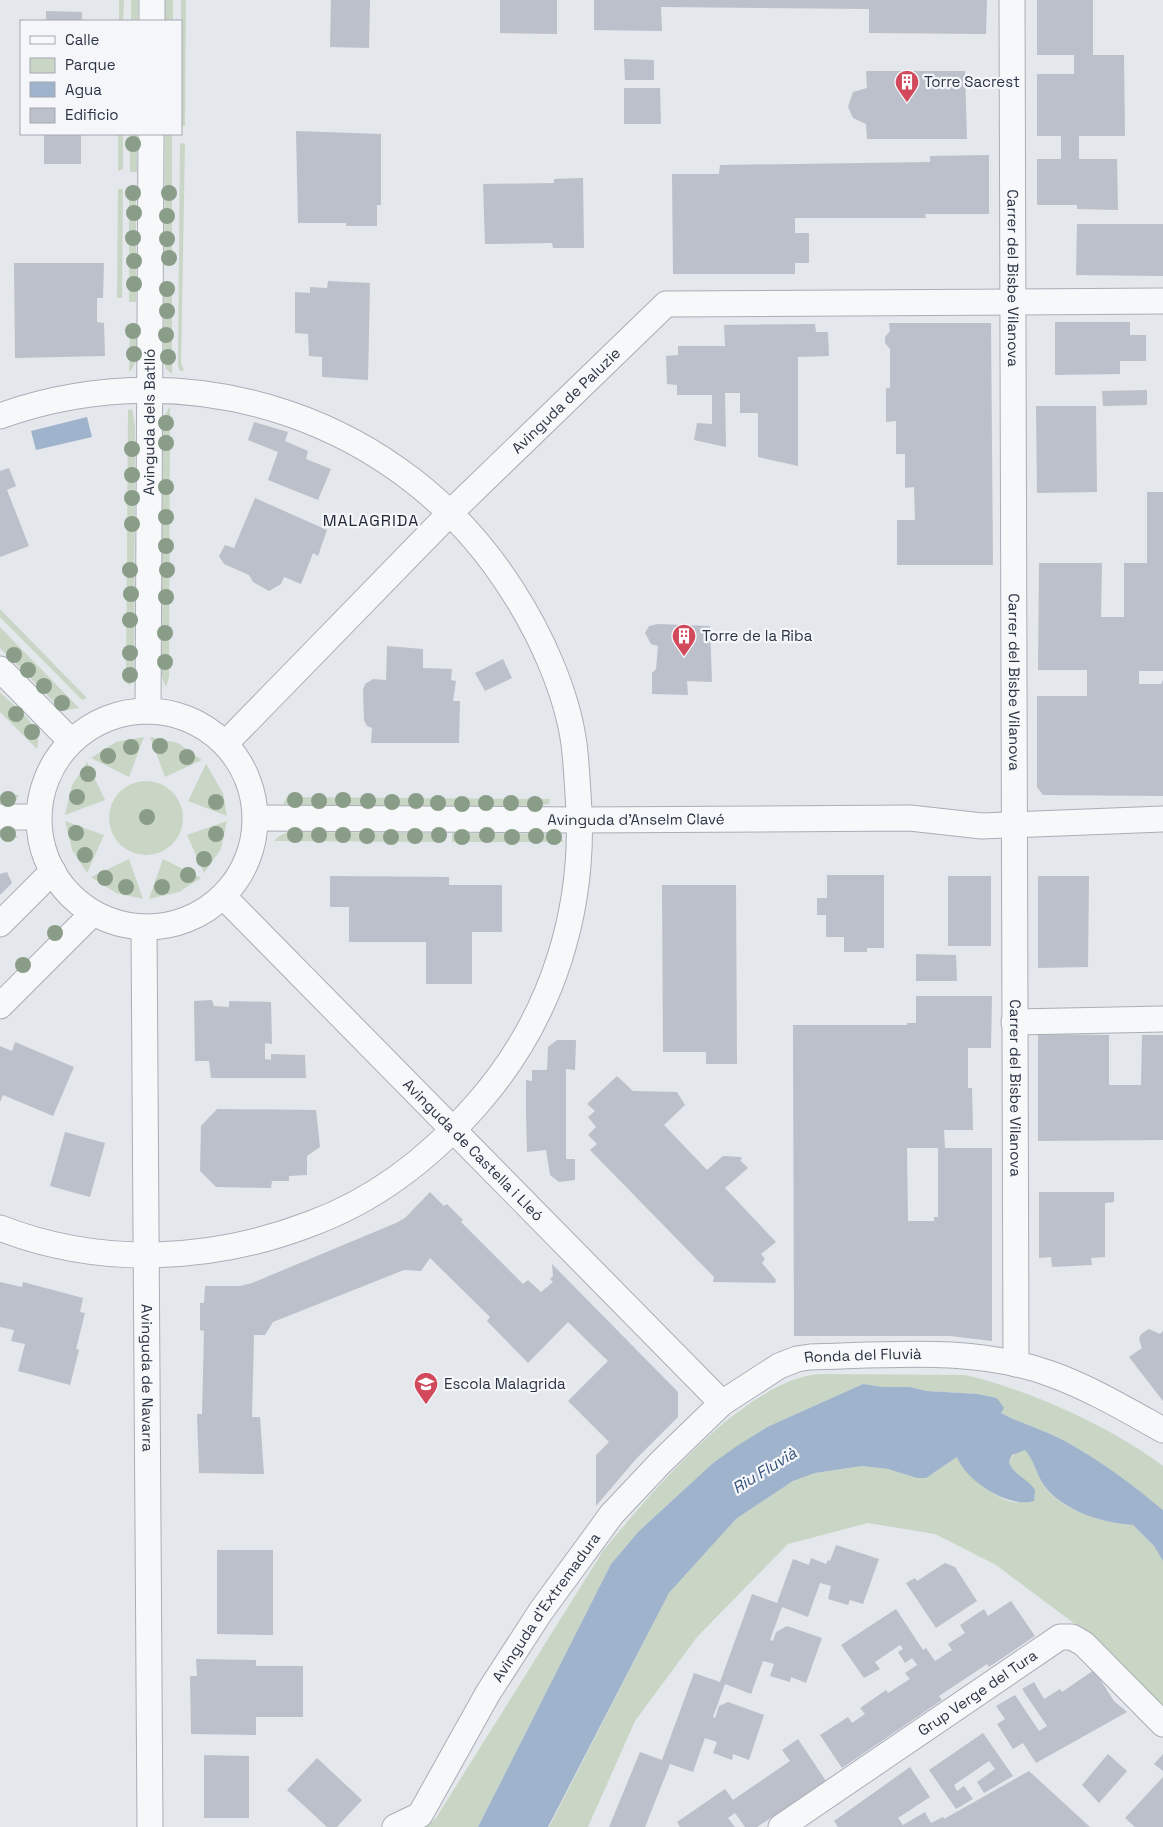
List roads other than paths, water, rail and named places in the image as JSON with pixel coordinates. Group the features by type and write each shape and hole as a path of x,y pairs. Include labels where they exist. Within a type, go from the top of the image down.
{"street":[{"path":"152,0 152,20"},
{"name":"Carrer del Bisbe Vilanova","path":"1012,0 1016,1364"},
{"name":"Avinguda dels Batlló","path":"148,711 151,135"},
{"name":"Avinguda de Paluzie","path":"225,744 451,512 666,304 1012,301 1163,302"},
{"path":"0,416 31,405 87,393 149,389 206,393 250,401 306,419 359,444 400,470 451,512 500,570 529,616 555,673 574,741 580,820 578,877 569,928 553,980 525,1039 498,1081 455,1130 402,1175 364,1199 323,1220 275,1238 222,1250 145,1256 72,1248 19,1235 0,1228"},
{"path":"0,669 71,741"},
{"path":"148,711 175,714 201,725 225,744 236,756 249,781 257,818 254,840 247,864 236,883 224,897 197,917 170,925 144,929 91,916 53,872 40,842 38,817 44,786 54,763 71,741 96,724 120,714 148,711"},
{"path":"0,817 38,817"},
{"name":"Avinguda d'Anselm Clavé","path":"257,818 580,820 901,818 982,826 1163,819"},
{"path":"0,924 53,872"},
{"name":"Avinguda de Castella i Lleó","path":"224,897 722,1403"},
{"path":"0,1006 91,916"},
{"name":"Avinguda de Navarra","path":"144,929 150,1827"},
{"path":"1014,1022 1163,1019"},
{"name":"Ronda del Fluvià","path":"722,1403 780,1366 797,1359 847,1356 947,1356 979,1357 1016,1364"},
{"path":"1016,1364 1078,1385 1163,1430"},
{"name":"Avinguda d'Extremadura","path":"395,1827 420,1815 488,1693 541,1611 612,1514 660,1462 722,1403"},
{"name":"Grup Verge del Tura","path":"781,1827 1060,1637 1072,1637 1084,1644 1163,1724"}],"water":[{"path":"87,417 92,437 36,450 31,431"},
{"name":"Riu Fluvià","path":"863,1384 978,1394 997,1398 1004,1408 1001,1413 1057,1437 1078,1449 1116,1473 1163,1510 1163,1561 1154,1546 1133,1525 1109,1522 1096,1518 1061,1502 1043,1484 1031,1458 1025,1450 1012,1455 1009,1462 1014,1471 1035,1490 1034,1501 1013,1501 989,1491 969,1475 957,1457 926,1478 917,1478 888,1469 862,1466 815,1473 793,1481 736,1519 669,1593 548,1827 478,1827 611,1564 639,1531 713,1463 737,1446 767,1427"}],"place":[{"name":"Torre Sacrest","path":"907,103"},
{"name":"Torre de la Riba","path":"684,657"},
{"name":"Escola Malagrida","path":"426,1405"}],"district":[{"name":"MALAGRIDA","path":"371,520"}]}
